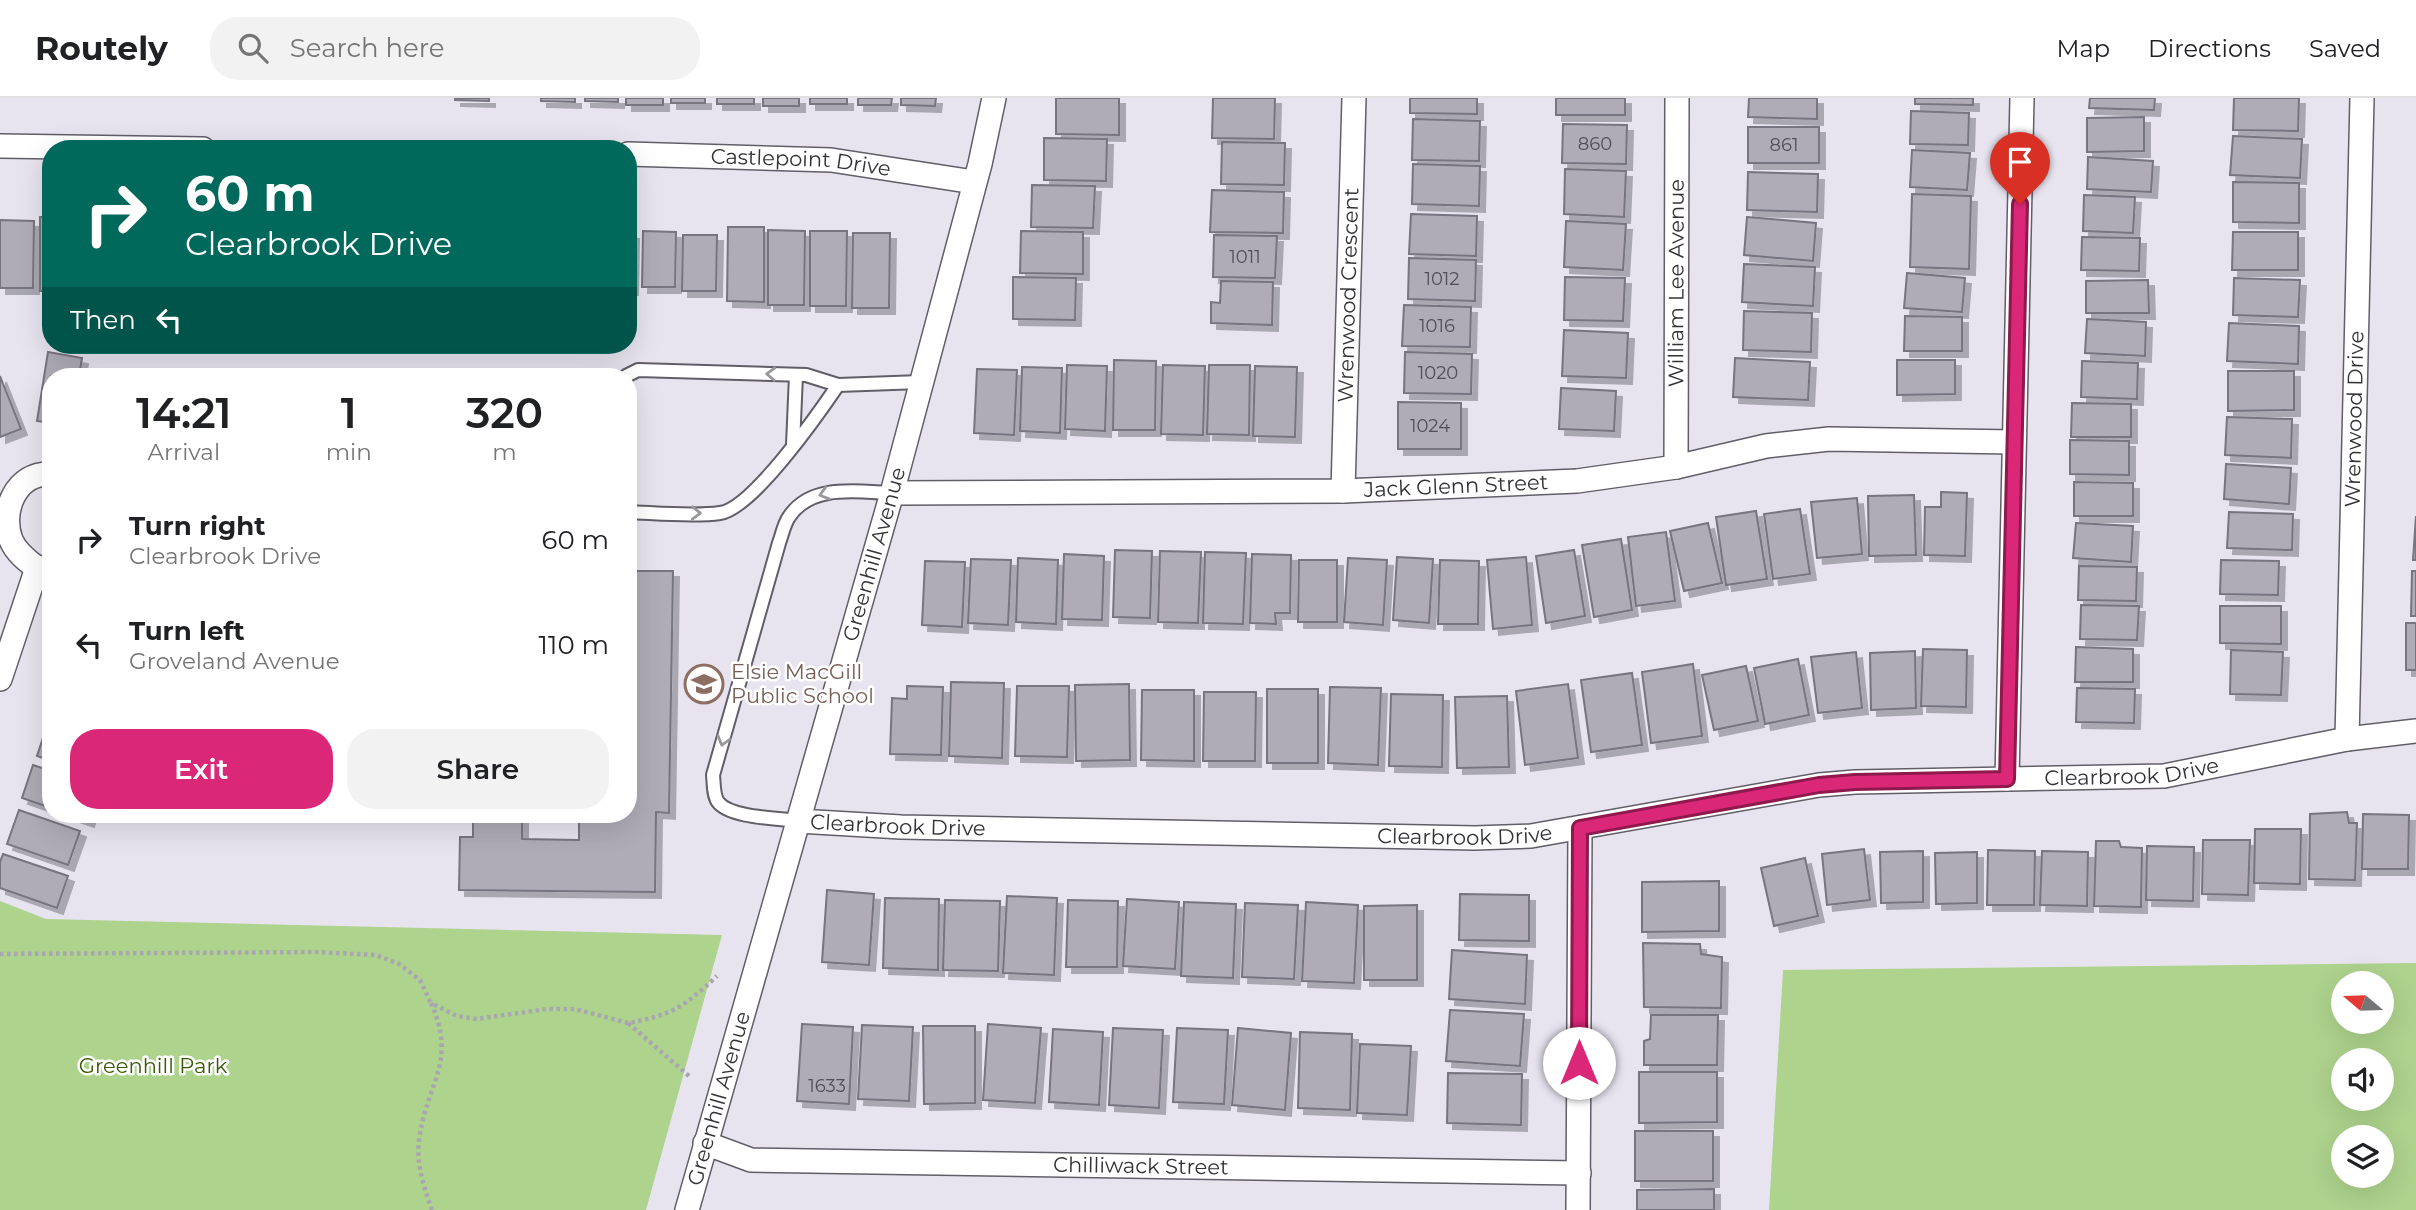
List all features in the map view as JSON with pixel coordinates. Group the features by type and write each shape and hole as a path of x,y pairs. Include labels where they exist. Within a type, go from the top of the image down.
{"street":[{"name":"Greenhill Avenue","path":"687,1210 892,493 995,98"},
{"name":"Wrenwood Crescent","path":"1343,491 1354,98"},
{"name":"William Lee Avenue","path":"1676,467 1677,98"},
{"path":"2007,779 2022,98"},
{"name":"Wrenwood Drive","path":"2347,739 2362,98"},
{"path":"0,146 42,147"},
{"name":"Castlepoint Drive","path":"637,154 831,160 974,182"},
{"name":"Jack Glenn Street","path":"892,493 1343,491 1577,481 1676,467 1766,446 1829,439 2014,442"},
{"path":"42,476 31,478 19,486 10,498 6,512 10,540 19,553 42,566"},
{"path":"0,679 42,572"},
{"name":"Clearbrook Drive","path":"798,821 901,827 1475,838 1531,836 1819,785 2164,776 2347,739 2416,731"},
{"path":"1578,1210 1580,828"},
{"name":"Chilliwack Street","path":"705,1143 751,1160 1578,1173"}],"lane":[{"path":"637,370 806,375 838,385 921,382"},
{"path":"793,446 796,375"},
{"path":"637,512 722,513 741,504 818,416 838,385"},
{"path":"798,821 733,812 717,801 714,789 713,775 775,555 789,516 808,499 835,491 892,493"}],"path":[{"path":"0,954 316,952 376,955 399,964 420,980 440,1024 443,1044 440,1066 423,1120 419,1143 419,1169 432,1210"},
{"path":"628,1023 676,1011 691,1001 717,976"},
{"path":"431,1003 457,1016 477,1019 547,1009 575,1009 628,1023 689,1076"}],"green space":[{"name":"Greenhill Park","path":"0,901 46,919 722,935 646,1210 0,1210"},
{"path":"2416,963 2416,1210 1769,1210 1783,970"}],"building":[{"path":"489,98 489,101 455,100"},
{"path":"541,98 575,98 575,102 541,101"},
{"path":"585,98 618,98 618,102 585,101"},
{"path":"626,98 663,98 663,105 626,105"},
{"path":"671,98 705,98 705,103 671,103"},
{"path":"717,98 754,98 754,104 717,104"},
{"path":"763,98 799,98 799,106 763,106"},
{"path":"810,98 847,98 847,104 810,104"},
{"path":"858,98 892,98 891,105 858,105"},
{"path":"901,98 936,98 935,106 901,105"},
{"path":"1056,98 1119,98 1119,135 1056,134"},
{"path":"1213,98 1275,98 1274,139 1212,138"},
{"path":"1410,98 1477,98 1477,114 1410,113"},
{"path":"1556,98 1625,98 1625,115 1556,115"},
{"path":"1749,98 1817,98 1817,119 1748,117"},
{"path":"1915,98 1973,98 1973,105 1915,104"},
{"path":"2090,98 2155,98 2154,110 2089,108"},
{"path":"2234,98 2299,98 2298,131 2233,130"},
{"path":"1911,111 1969,113 1968,145 1910,144"},
{"path":"2144,117 2144,151 2087,152 2087,118"},
{"path":"1413,119 1480,121 1479,161 1412,160"},
{"path":"1563,124 1627,125 1626,164 1562,163"},
{"path":"1748,127 1819,127 1819,163 1748,163"},
{"path":"2233,136 2302,139 2300,178 2230,175"},
{"path":"1044,138 1107,139 1106,181 1044,180"},
{"path":"1222,142 1285,143 1284,185 1221,184"},
{"path":"1912,150 1970,153 1967,190 1910,187"},
{"path":"2088,157 2153,161 2151,192 2087,189"},
{"path":"1413,164 1480,166 1479,206 1412,204"},
{"path":"1565,169 1626,171 1624,217 1564,214"},
{"path":"1748,172 1818,174 1817,212 1747,210"},
{"path":"2233,182 2299,183 2299,223 2233,222"},
{"path":"1032,185 1095,186 1093,228 1031,227"},
{"path":"1212,190 1284,192 1283,233 1210,232"},
{"path":"1912,194 1971,196 1969,269 1910,267"},
{"path":"2084,195 2135,197 2133,233 2083,231"},
{"path":"1411,214 1477,216 1476,256 1409,254"},
{"path":"40,217 42,217 42,291"},
{"path":"1747,217 1816,223 1813,261 1744,255"},
{"path":"0,220 34,221 33,288 0,288"},
{"path":"1566,221 1626,224 1623,270 1564,267"},
{"path":"728,227 764,227 764,302 727,301"},
{"path":"768,230 805,231 804,305 768,305"},
{"path":"643,231 676,232 675,287 642,287"},
{"path":"810,231 847,231 846,306 810,306"},
{"path":"1021,231 1083,232 1083,274 1020,273"},
{"path":"2233,232 2298,232 2298,270 2232,270"},
{"path":"853,233 890,233 889,308 852,308"},
{"path":"683,235 717,235 716,291 682,291"},
{"path":"1214,235 1277,236 1275,278 1213,277"},
{"path":"2082,237 2140,238 2139,271 2081,270"},
{"path":"1409,258 1476,260 1475,301 1408,299"},
{"path":"1744,264 1815,267 1813,306 1742,302"},
{"path":"1907,273 1965,278 1962,312 1904,308"},
{"path":"1013,277 1076,278 1075,320 1013,319"},
{"path":"1565,277 1625,278 1623,321 1564,320"},
{"path":"2234,278 2300,280 2298,317 2233,315"},
{"path":"2148,280 2149,313 2086,313 2086,281"},
{"path":"1221,281 1273,282 1272,325 1211,323 1211,302 1220,303"},
{"path":"1404,305 1471,307 1470,347 1402,346"},
{"path":"1744,311 1812,313 1811,352 1743,350"},
{"path":"1905,316 1962,317 1962,351 1904,351"},
{"path":"2087,319 2146,322 2145,356 2085,353"},
{"path":"2229,323 2299,326 2298,364 2227,361"},
{"path":"1564,330 1628,333 1626,378 1562,376"},
{"path":"1405,352 1472,354 1471,394 1404,393"},
{"path":"48,354 82,358 80,368 45,368"},
{"path":"1735,358 1810,362 1808,400 1733,397"},
{"path":"1114,360 1156,361 1155,430 1113,430"},
{"path":"1897,360 1955,360 1955,394 1897,395"},
{"path":"2082,361 2138,363 2137,399 2081,397"},
{"path":"1067,365 1107,366 1105,431 1065,429"},
{"path":"1163,365 1205,366 1203,435 1161,434"},
{"path":"1209,365 1250,365 1249,435 1207,434"},
{"path":"1255,366 1297,367 1295,437 1253,436"},
{"path":"1022,367 1062,368 1060,433 1020,431"},
{"path":"977,369 1017,370 1014,435 974,433"},
{"path":"2228,371 2294,371 2294,410 2228,411"},
{"path":"0,376 21,429 0,437"},
{"path":"1561,388 1616,391 1614,431 1559,429"},
{"path":"42,390 42,422 37,421"},
{"path":"1398,402 1461,403 1461,449 1398,449"},
{"path":"2072,403 2131,404 2131,437 2071,437"},
{"path":"2227,417 2292,419 2291,458 2225,455"},
{"path":"2070,440 2129,441 2129,475 2070,474"},
{"path":"2226,464 2291,468 2289,504 2224,499"},
{"path":"2074,482 2133,483 2133,516 2074,516"},
{"path":"1941,492 1967,493 1965,556 1924,555 1925,507 1941,507"},
{"path":"1914,495 1916,555 1869,556 1868,496"},
{"path":"1857,498 1862,554 1817,558 1811,502"},
{"path":"1800,509 1810,574 1773,579 1764,514"},
{"path":"1756,511 1767,579 1726,585 1716,517"},
{"path":"2229,512 2293,514 2292,550 2227,548"},
{"path":"2416,516 2416,560 2413,560"},
{"path":"1708,523 1722,583 1684,591 1670,531"},
{"path":"2076,523 2133,526 2131,562 2073,558"},
{"path":"1666,532 1675,601 1636,606 1628,537"},
{"path":"1621,539 1632,610 1594,617 1582,545"},
{"path":"1115,550 1152,551 1150,618 1113,617"},
{"path":"1574,550 1585,616 1546,623 1536,556"},
{"path":"1160,551 1201,552 1198,623 1158,622"},
{"path":"1205,552 1246,553 1243,624 1203,623"},
{"path":"1064,554 1104,556 1102,620 1062,619"},
{"path":"1252,554 1291,555 1290,613 1275,613 1276,624 1250,623"},
{"path":"1397,557 1433,559 1429,623 1393,620"},
{"path":"1526,557 1532,625 1493,629 1487,560"},
{"path":"1018,558 1058,560 1056,624 1016,622"},
{"path":"1348,558 1387,560 1383,625 1344,622"},
{"path":"971,559 1011,560 1008,625 968,623"},
{"path":"1299,560 1337,560 1337,622 1298,622"},
{"path":"1440,560 1479,561 1478,624 1438,624"},
{"path":"2221,560 2279,561 2278,595 2220,594"},
{"path":"925,561 965,562 962,627 922,625"},
{"path":"2079,566 2137,567 2136,601 2078,600"},
{"path":"637,571 673,571 669,813 656,812 655,892 459,890 460,837 473,837 473,823 522,823 522,839 579,840 579,823 637,823"},
{"path":"2412,571 2416,571 2416,616 2411,616"},
{"path":"2081,605 2139,606 2137,640 2080,639"},
{"path":"2220,606 2281,606 2281,644 2220,643"},
{"path":"2406,623 2416,623 2416,670 2406,670"},
{"path":"2076,647 2133,649 2133,682 2075,682"},
{"path":"1923,649 1967,650 1966,707 1921,706"},
{"path":"2231,650 2283,652 2281,695 2230,694"},
{"path":"1915,651 1916,708 1871,710 1870,653"},
{"path":"1856,652 1862,708 1818,713 1811,657"},
{"path":"1798,659 1809,715 1765,724 1754,668"},
{"path":"1693,664 1702,736 1651,743 1642,672"},
{"path":"1746,666 1758,721 1714,730 1702,675"},
{"path":"1632,673 1642,745 1591,752 1581,680"},
{"path":"951,682 1004,683 1002,758 949,756"},
{"path":"1129,684 1130,760 1076,761 1075,685"},
{"path":"1568,684 1578,758 1525,765 1516,691"},
{"path":"907,686 943,687 941,755 890,754 892,698 907,699"},
{"path":"1017,686 1069,686 1067,757 1015,756"},
{"path":"1330,687 1381,688 1378,765 1328,763"},
{"path":"2077,688 2135,689 2134,723 2076,722"},
{"path":"1267,689 1318,689 1318,763 1267,763"},
{"path":"1142,690 1194,690 1194,761 1141,760"},
{"path":"1204,692 1256,692 1255,761 1203,761"},
{"path":"1391,694 1443,695 1442,767 1389,766"},
{"path":"1507,696 1509,767 1457,768 1455,697"},
{"path":"42,741 42,758 37,756"},
{"path":"33,765 42,768 42,805 22,798"},
{"path":"19,810 42,818 42,823 57,823 80,831 68,865 7,844"},
{"path":"2347,812 2349,823 2357,823 2355,880 2309,879 2310,814"},
{"path":"2363,814 2409,815 2408,869 2362,869"},
{"path":"2255,829 2301,829 2300,884 2254,883"},
{"path":"2203,840 2250,840 2248,895 2202,894"},
{"path":"2096,841 2119,841 2121,847 2142,848 2141,907 2094,906"},
{"path":"2147,846 2194,847 2193,901 2146,900"},
{"path":"1864,849 1870,900 1827,905 1822,854"},
{"path":"1988,850 2035,851 2034,905 1987,905"},
{"path":"1923,851 1923,902 1881,903 1880,852"},
{"path":"2042,851 2088,852 2087,906 2040,905"},
{"path":"1977,852 1977,903 1936,904 1935,853"},
{"path":"3,854 68,876 57,908 0,888 0,862"},
{"path":"1805,858 1818,916 1774,926 1761,868"},
{"path":"1719,881 1719,931 1642,932 1642,882"},
{"path":"827,890 874,894 869,965 822,962"},
{"path":"1460,894 1529,895 1529,941 1459,940"},
{"path":"1007,896 1057,898 1054,975 1003,973"},
{"path":"885,898 939,899 938,970 883,968"},
{"path":"1127,899 1179,902 1175,969 1123,966"},
{"path":"945,900 1000,901 998,971 943,970"},
{"path":"1068,900 1118,901 1117,967 1066,967"},
{"path":"1184,902 1236,904 1233,978 1181,976"},
{"path":"1306,902 1358,905 1354,983 1302,981"},
{"path":"1245,903 1298,905 1294,979 1242,977"},
{"path":"1417,905 1417,980 1364,980 1364,906"},
{"path":"1643,943 1700,944 1701,954 1722,957 1721,1008 1644,1007"},
{"path":"1452,950 1527,955 1525,1004 1449,999"},
{"path":"1450,1010 1524,1014 1520,1066 1446,1061"},
{"path":"1651,1015 1718,1015 1717,1065 1644,1065 1644,1041 1650,1039"},
{"path":"802,1024 853,1027 849,1104 797,1101"},
{"path":"988,1024 1041,1028 1035,1103 983,1100"},
{"path":"862,1025 913,1027 909,1101 858,1099"},
{"path":"923,1026 975,1026 975,1103 924,1104"},
{"path":"1113,1028 1163,1030 1159,1108 1109,1105"},
{"path":"1177,1028 1228,1030 1224,1104 1173,1102"},
{"path":"1238,1028 1291,1033 1285,1110 1232,1105"},
{"path":"1053,1029 1103,1032 1099,1105 1049,1102"},
{"path":"1300,1032 1352,1034 1350,1110 1298,1108"},
{"path":"1360,1044 1411,1046 1407,1115 1357,1113"},
{"path":"1639,1072 1717,1072 1717,1122 1639,1123"},
{"path":"1448,1073 1522,1074 1521,1125 1447,1123"},
{"path":"1635,1131 1713,1131 1713,1181 1635,1181"},
{"path":"1714,1189 1714,1210 1637,1210 1637,1190"}],"place":[{"name":"Elsie MacGill Public School","path":"704,684"}],"route":[{"path":"1579,1063 1580,828 1819,785 2007,779 2020,204"}]}
